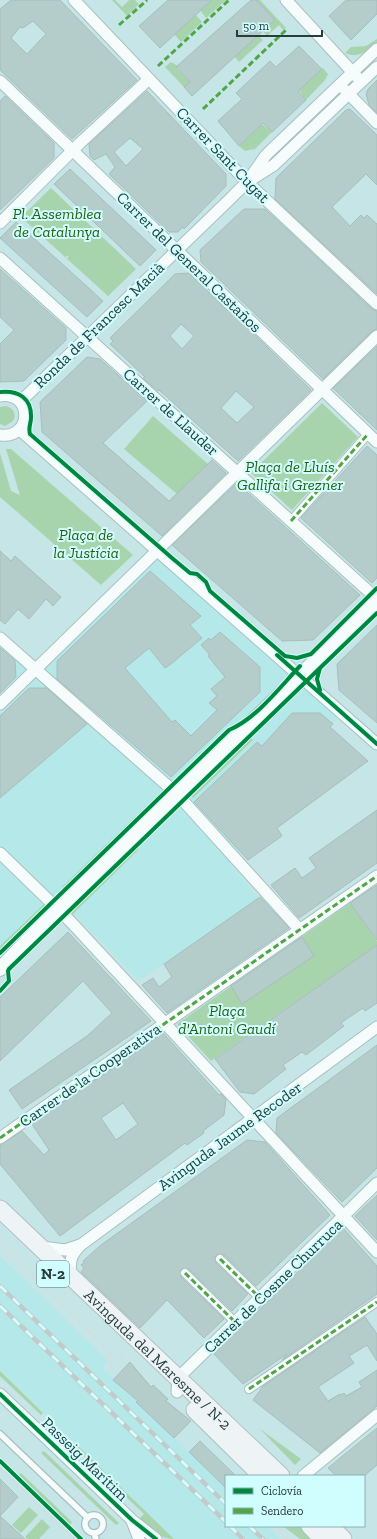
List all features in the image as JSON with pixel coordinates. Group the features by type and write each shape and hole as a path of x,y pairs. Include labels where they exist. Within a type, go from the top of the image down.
{"main road":[{"name":"Avinguda del Maresme / N-2","path":"0,1210 73,1279 177,1385 261,1475"},
{"name":"Avinguda del Maresme / N-2","path":"0,1224 177,1385 280,1475"},
{"path":"311,1527 323,1539"},
{"path":"331,1527 343,1539"}],"street":[{"name":"Carrer Sant Cugat","path":"74,0 247,182 377,304"},
{"path":"286,0 361,82"},
{"name":"Ronda de Francesc Macià","path":"247,182 266,155 377,49"},
{"name":"Ronda de Francesc Macià","path":"20,402 247,182 274,164 377,67"},
{"path":"0,222 73,150 149,79"},
{"path":"340,85 377,123"},
{"name":"Carrer del General Castaños","path":"2,88 73,150 176,251 377,442"},
{"name":"Carrer de Llauder","path":"0,258 377,600"},
{"path":"0,704 377,336"},
{"path":"0,396 9,395 20,402 25,412 25,418 20,430 10,435 0,435"},
{"path":"20,430 377,744"},
{"path":"291,521 368,434"},
{"path":"0,969 177,794 377,600"},
{"path":"0,638 177,794 300,930"},
{"path":"0,853 59,910 377,1252"},
{"name":"Carrer de la Cooperativa","path":"0,1138 377,876"},
{"name":"Avinguda Jaume Recoder","path":"73,1279 69,1267 70,1261 76,1250 82,1244 254,1119 377,1027"},
{"name":"Carrer de Cosme Churruca","path":"177,1385 235,1322 344,1217 377,1183"},
{"name":"Avinguda Jaume Recoder","path":"38,1246 64,1250 82,1244"},
{"path":"220,1259 260,1298"},
{"path":"185,1273 235,1322"},
{"path":"249,1388 377,1302"},
{"name":"Passeig Marítim","path":"0,1394 132,1520 156,1539"},
{"path":"304,1475 377,1415"},
{"name":"Passeig Marítim","path":"132,1520 139,1539"}],"lane":[{"path":"0,1434 88,1518"},
{"path":"94,1515 103,1521 103,1528 95,1536 87,1530 86,1522 88,1518 94,1515"}],"path":[{"path":"323,17 340,0"},
{"path":"66,258 69,255"},
{"path":"0,1243 98,1341 110,1350 110,1367 123,1354"},
{"path":"148,1337 158,1328"},
{"path":"48,1420 67,1438"},
{"path":"0,1461 81,1539"},
{"path":"0,1468 74,1539"},
{"path":"276,1527 287,1539"}],"shaded area":[{"path":"157,551 342,713 330,727 368,761 229,863 259,898 139,981 76,916 59,910 0,969 0,638 36,669"},
{"path":"0,1256 108,1361 102,1368 225,1487 225,1527 268,1527 280,1539 174,1539 0,1371"}],"green space":[{"path":"112,0 115,0 122,7 129,0 135,0 139,4 127,16"},
{"path":"212,0 226,0 206,18 200,10"},
{"path":"256,0 260,0 286,28 283,30 279,25 267,36 262,30 274,20"},
{"path":"195,14 202,22 181,42 174,34"},
{"path":"257,34 263,40 239,62 234,56"},
{"path":"377,39 377,44 358,55 349,55 345,53 351,47 366,46"},
{"path":"171,62 178,66 176,68 190,82 184,87 165,67"},
{"path":"323,68 328,74 325,80 306,100 299,90"},
{"path":"336,95 338,97 275,159 273,156"},
{"path":"262,124 272,132 254,150 245,151 239,146"},
{"name":"Pl. Assemblea de Catalunya","path":"51,188 136,269 108,296 21,217"},
{"name":"Plaça de Lluís Gallifa i Grezner","path":"322,403 358,437 292,510 251,473"},
{"path":"6,406 12,410 15,416 13,421 5,426 0,424 0,407"},
{"path":"153,416 208,464 177,494 124,449"},
{"name":"Plaça de la Justícia","path":"6,449 11,449 133,555 101,585 0,497 0,453 11,491 20,495"},
{"path":"251,738 253,740 193,798 191,796"},
{"path":"163,790 163,793 63,889 62,887"},
{"path":"138,848 139,849 72,915 72,910"},
{"path":"45,903 45,906 41,911 0,950 0,946"},
{"name":"Plaça d'Antoni Gaudí","path":"350,903 377,941 377,945 211,1061 177,1024"},
{"path":"0,1371 43,1413 41,1415 0,1376"},
{"path":"260,1429 301,1459 295,1465"},
{"path":"76,1444 174,1539 169,1539 159,1535 139,1519 144,1514 73,1446"},
{"path":"44,1451 119,1523 116,1525 41,1453"},
{"path":"21,1473 72,1522 70,1525 19,1475"},
{"path":"29,1507 38,1515 21,1533 12,1525"},
{"path":"42,1519 50,1527 39,1539 27,1539 25,1537"},
{"path":"284,1527 302,1527 314,1539 300,1539"}],"building":[{"path":"11,0 60,0 137,80 72,139 0,70 0,9","holes":["33,21 46,34 27,54 11,38 20,27 23,28"]},
{"path":"168,0 212,0 160,48 139,26"},
{"path":"251,0 256,0 275,20 192,96 184,87 190,82 176,67"},
{"path":"346,0 377,0 377,14 351,40 329,16"},
{"path":"299,46 322,69 298,91 306,100 272,132 263,123 239,146 218,121 242,99 236,93 270,61 276,67"},
{"path":"377,80 377,113 369,105 366,94 368,89"},
{"path":"147,91 226,174 226,186 184,229 183,227 178,232 169,232 109,174 115,167 106,154 94,160 90,156 89,144","holes":["130,138 143,149 126,166 114,152"]},
{"path":"5,96 54,143 54,158 0,210 0,101"},
{"path":"350,109 377,135 377,185 366,174 332,207 350,226 361,215 364,218 367,215 377,224 377,294 275,199 276,178 346,110"},
{"path":"70,169 156,250 140,266 54,184"},
{"path":"244,209 265,209 372,309 377,311 377,329 372,331 323,379 201,262 200,250"},
{"path":"16,222 103,301 87,317 0,238"},
{"path":"0,269 66,328 66,340 24,381 0,382 0,344 14,330 0,317"},
{"path":"189,273 311,390 238,461 159,390 158,391 143,378 145,377 110,344 113,341 110,338 175,274","holes":["181,324 194,336 182,349 170,336","236,391 254,407 237,423 221,408"]},
{"path":"377,346 377,430 333,388"},
{"path":"87,357 100,359 147,401 103,443 169,501 212,460 226,473 162,536 42,432 40,402"},
{"path":"367,446 377,455 377,578 372,583 301,518"},
{"path":"237,483 360,595 313,640 282,641 172,545"},
{"path":"0,551 11,561 15,556 61,597 53,606 46,599 29,619 18,609 5,624 0,620"},
{"path":"150,571 201,616 190,625 202,638 171,664 165,668 149,648 125,668 172,722 175,720 191,736 217,710 209,703 217,696 211,689 225,677 201,645 209,638 211,640 220,632 260,667 260,692 171,777 57,679 57,661"},
{"path":"377,625 377,723 339,690 337,664"},
{"path":"0,648 15,661 16,677 0,693"},
{"path":"29,688 47,688 87,724 0,798 0,716"},
{"path":"292,713 320,713 333,724 330,727 368,761 277,828 282,836 248,860 194,802 257,742 262,746"},
{"path":"377,810 377,863 299,918 271,885 295,868 302,878 316,868 309,858"},
{"path":"377,885 377,940 350,903"},
{"path":"260,897 289,928 167,1013 142,985 153,978 159,987 172,977 164,964"},
{"path":"68,932 151,1021 22,1109 9,1090 87,1036 112,1013 83,981 0,1061 0,997"},
{"path":"302,937 314,956 242,1004 231,986"},
{"path":"377,945 377,1003 365,1011 363,1008 341,1023 344,1026 306,1055 302,1052 283,1065 286,1069 254,1094 240,1092 215,1059"},
{"path":"163,1033 219,1095 221,1094 226,1099 224,1115 203,1131 204,1133 187,1145 185,1143 60,1236 0,1164 0,1145 22,1131 44,1155 49,1150 32,1124","holes":["123,1103 138,1124 116,1140 101,1118"]},
{"path":"377,1045 377,1168 342,1202 276,1133 277,1118"},
{"path":"247,1140 265,1142 330,1215 256,1286 224,1255 216,1255 216,1263 248,1294 232,1311 189,1269 181,1269 181,1277 224,1319 204,1338 167,1300 140,1328 81,1272 84,1268 81,1265 84,1263 83,1261 101,1245"},
{"path":"377,1195 377,1240 355,1216"},
{"path":"343,1228 377,1266 377,1294 282,1360 287,1354 243,1384 214,1354"},
{"path":"365,1317 377,1334 377,1361 367,1345 349,1356 354,1363 318,1387 328,1401 340,1394 341,1395 344,1393 346,1396 362,1387 359,1382 377,1370 377,1406 320,1453 253,1400 263,1386"},
{"path":"130,1362 151,1387 153,1385 168,1399 166,1401 191,1421 174,1438 136,1402 138,1401 113,1380"},
{"path":"377,1428 377,1465 365,1475 335,1475 328,1468"},
{"path":"200,1441 235,1475 225,1475 225,1487 189,1452"},
{"path":"0,1479 18,1497 0,1516"},
{"path":"0,1516 25,1539 0,1539"}],"railway":[{"path":"0,1286 225,1503"},
{"path":"0,1306 225,1521"},
{"path":"231,1527 243,1539"},
{"path":"250,1527 263,1539"}],"marked path":[{"path":"119,25 147,0"},
{"path":"158,66 229,0"},
{"path":"203,109 287,29"},
{"path":"291,521 368,434"},
{"path":"0,1138 377,876"},
{"path":"220,1259 260,1298"},
{"path":"185,1273 235,1322"},
{"path":"249,1389 377,1302"}],"cycle path":[{"path":"0,392 13,392 23,397 29,405 31,411 30,434 172,558 190,573 197,574 206,582 210,591 285,656 297,658 311,654 377,588"},
{"path":"320,690 317,679 320,668 377,613"},
{"path":"277,655 377,744"},
{"path":"0,953 229,730 249,718 276,693 300,666"},
{"path":"0,991 9,981 9,969 320,668"},
{"path":"0,1394 132,1520 156,1539"},
{"path":"0,1461 81,1539"}]}
